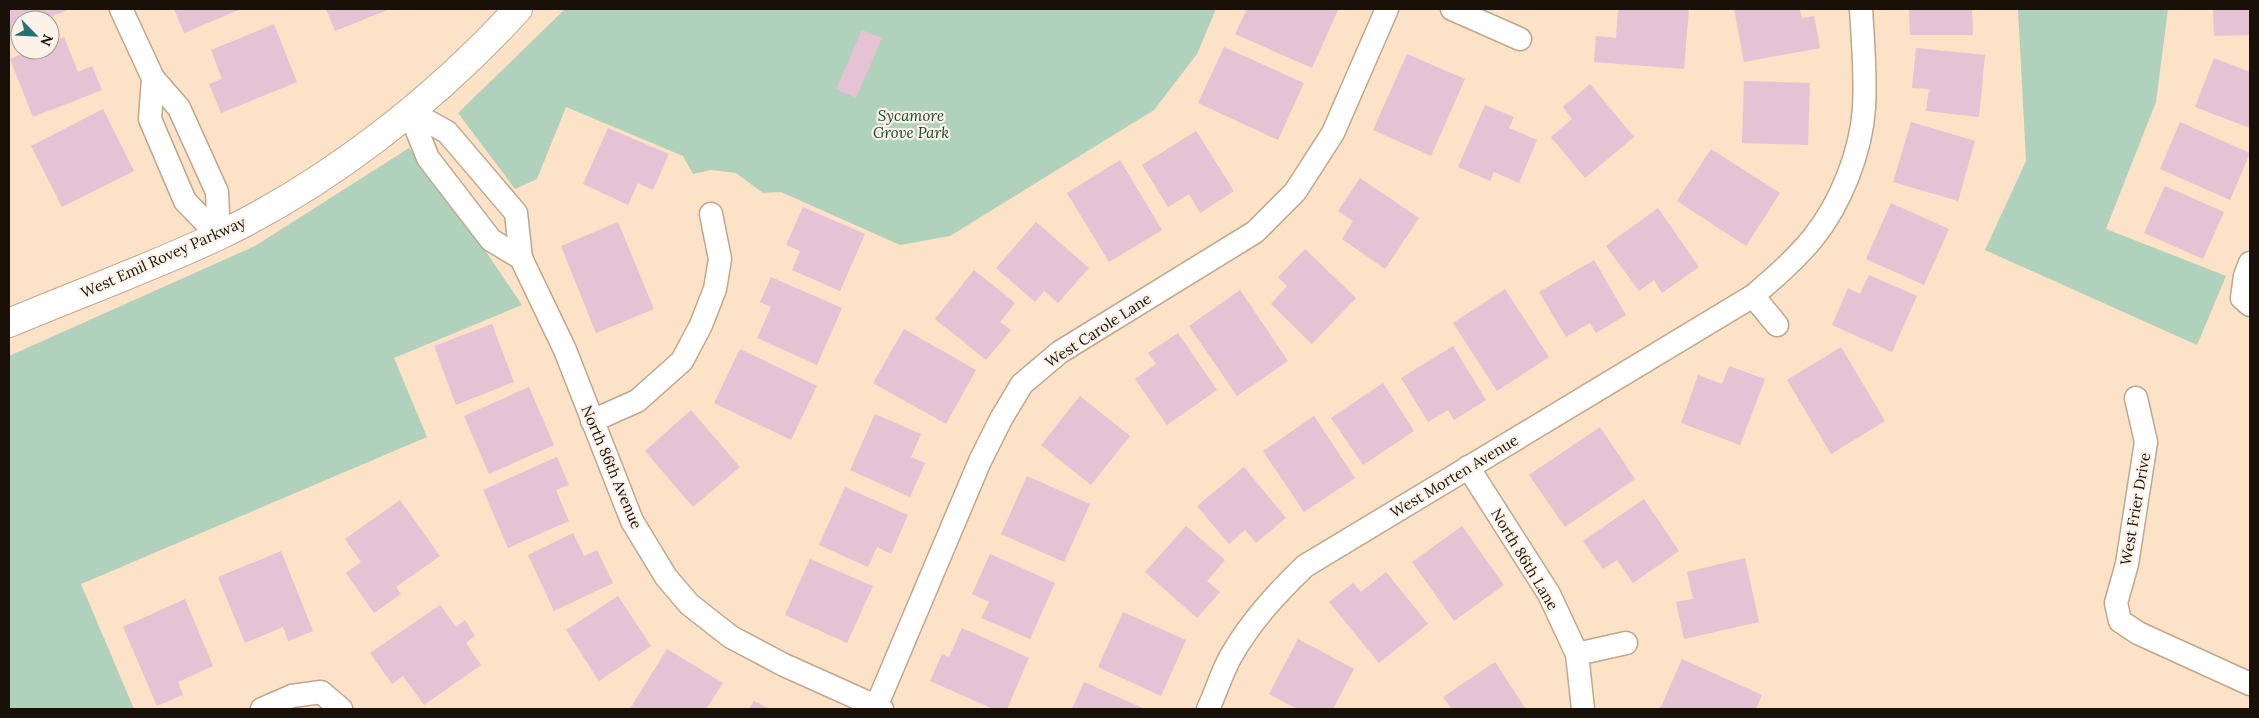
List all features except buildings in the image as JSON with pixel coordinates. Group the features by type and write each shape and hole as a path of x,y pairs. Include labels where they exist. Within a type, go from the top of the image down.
{"street":[{"path":"121,9 153,78 179,108 217,192 219,236"},
{"name":"West Emil Rovey Parkway","path":"9,323 219,236 269,210 320,177 409,112 456,73 518,9"},
{"name":"West Carole Lane","path":"879,708 980,461 1001,419 1022,384 1060,352 1254,232 1295,192 1333,133 1387,9"},
{"path":"1452,9 1520,38"},
{"name":"West Morten Avenue","path":"1208,709 1231,657 1253,621 1282,588 1305,566 1753,296 1787,266 1814,236 1832,209 1850,169 1860,134 1864,108 1861,9"},
{"path":"153,78 150,119 186,201 219,236"},
{"path":"409,112 428,158 491,240 521,258"},
{"name":"North 86th Avenue","path":"409,112 447,132 516,213 521,258 565,350 632,521 666,577 689,604 731,637 784,665 879,708"},
{"path":"592,421 637,401 682,361 701,325 715,289 720,259 711,214"},
{"path":"2246,302 2245,276 2250,263"},
{"path":"1753,296 1777,324"},
{"name":"West Frier Drive","path":"2136,398 2146,442 2127,564 2116,603 2120,621 2138,633 2250,684"},
{"name":"North 86th Lane","path":"1468,467 1549,594 1577,654 1583,709"},
{"path":"1577,654 1626,643"},
{"path":"262,709 292,696 321,692 341,709"}],"green space":[{"name":"Sycamore Grove Park","path":"565,9 1216,9 1197,54 1154,110 950,236 900,245 781,192 763,193 736,173 711,170 693,174 683,156 566,107 537,179 515,189 458,113"},
{"path":"2018,9 2168,9 2156,102 2106,229 2226,276 2197,345 1985,250 2026,161"},
{"path":"409,148 468,225 522,305 394,358 427,437 81,584 134,709 9,709 9,356 255,246"}]}
